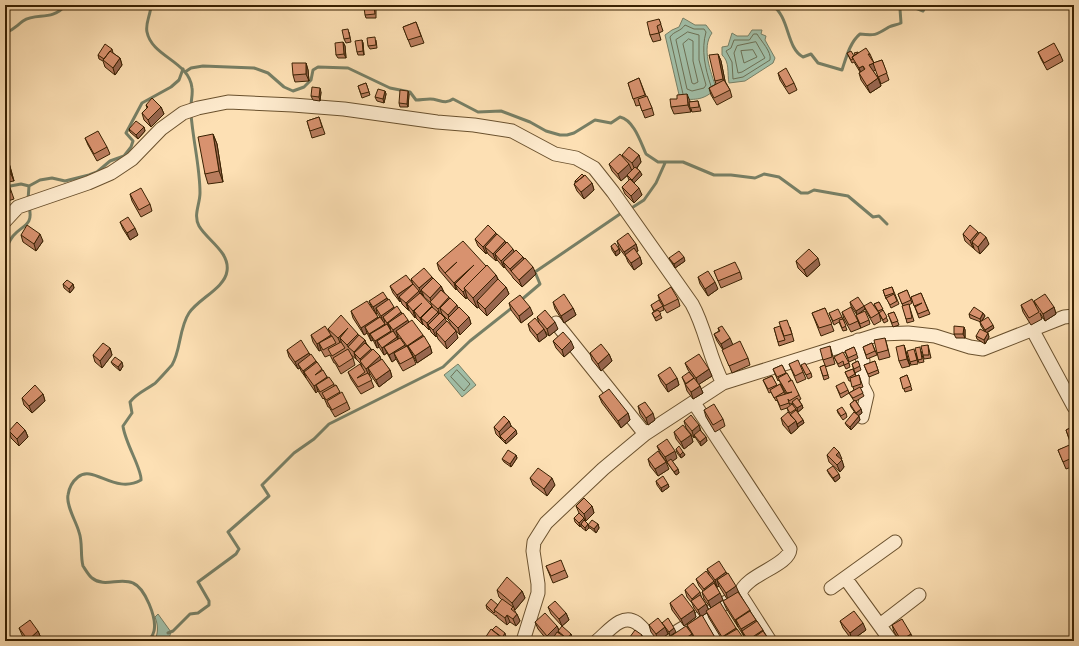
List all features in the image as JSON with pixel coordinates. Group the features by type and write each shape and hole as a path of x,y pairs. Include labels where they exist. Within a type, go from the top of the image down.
{"street":[{"path":"6,218 18,207 88,183 111,173 132,159 161,129 183,112 228,102 344,109 512,131 555,154 576,158 594,168 613,192 692,304 702,321 714,364 723,383"},
{"path":"523,641 538,593 533,551 534,542 538,533 559,508 645,434 723,383 880,334 908,332 935,336 970,347 983,348 1064,317 1074,316"},
{"path":"556,323 645,434"},
{"path":"1032,329 1074,407"},
{"path":"858,340 863,361 864,374 862,385 867,395 862,417"},
{"path":"678,631 740,594 746,583 787,556 790,548 694,403"},
{"path":"831,588 846,579 895,542"},
{"path":"846,579 891,641"},
{"path":"740,594 770,641"},
{"path":"880,625 919,595"},
{"path":"703,617 719,641"},
{"path":"598,641 621,620 628,620 637,623 655,641"}],"water":[{"path":"683,18 695,25 706,25 712,33 707,46 707,53 716,88 708,95 700,98 680,99 665,35 679,27"},
{"path":"752,30 762,30 761,34 766,36 765,40 775,58 773,63 745,81 729,83 727,64 722,55 722,47 728,46 732,33 737,36 748,36"},
{"path":"458,364 476,385 462,397 444,375"},
{"path":"158,614 171,632 168,641 154,641 158,629 155,617"}],"building":[{"path":"364,7 374,7 375,14 365,15"},
{"path":"659,19 661,24 657,26 659,33 650,35 647,22"},
{"path":"416,22 421,36 408,40 403,27"},
{"path":"348,29 350,38 344,39 342,30"},
{"path":"375,37 376,45 368,46 367,38"},
{"path":"362,40 363,51 357,52 355,41"},
{"path":"343,42 344,54 336,55 335,43"},
{"path":"1054,43 1060,54 1044,63 1038,52"},
{"path":"105,44 112,49 104,59 98,55"},
{"path":"866,48 874,63 869,65 878,78 867,86 859,73 865,69 863,66 859,68 852,57"},
{"path":"110,51 120,58 113,68 103,60"},
{"path":"851,51 854,56 851,60 847,53"},
{"path":"718,54 723,79 715,81 709,55"},
{"path":"882,60 887,73 878,77 873,63"},
{"path":"292,63 306,63 306,74 293,75"},
{"path":"786,68 794,83 786,87 778,73"},
{"path":"639,78 645,95 633,99 628,83"},
{"path":"724,80 730,90 714,98 709,88"},
{"path":"366,83 369,92 361,94 358,86"},
{"path":"312,87 320,88 319,97 311,96"},
{"path":"378,89 385,91 383,99 375,97"},
{"path":"400,90 408,91 407,104 399,103"},
{"path":"687,94 688,105 671,107 670,99 677,99 677,95"},
{"path":"647,96 652,108 642,111 638,99"},
{"path":"152,98 161,107 148,120 142,113 148,107 146,105"},
{"path":"698,101 699,107 690,108 689,102"},
{"path":"319,117 322,127 310,131 307,121"},
{"path":"136,121 144,127 136,135 129,129"},
{"path":"98,131 107,147 94,154 85,138"},
{"path":"213,134 219,171 205,174 198,137"},
{"path":"629,147 639,155 632,163 622,155"},
{"path":"620,154 629,164 618,174 609,164"},
{"path":"9,163 11,174 5,175 5,164"},
{"path":"635,167 640,171 632,180 627,175"},
{"path":"582,174 584,176 576,182 575,181"},
{"path":"585,175 592,183 581,192 574,184"},
{"path":"630,179 639,188 631,196 622,187"},
{"path":"7,180 11,192 5,194 5,181"},
{"path":"141,188 150,204 139,210 130,194"},
{"path":"128,217 135,228 127,233 120,222"},
{"path":"27,225 40,234 34,244 21,235"},
{"path":"488,225 496,233 483,247 475,239"},
{"path":"970,225 978,232 970,241 963,234"},
{"path":"980,232 986,237 978,247 972,242"},
{"path":"628,233 636,244 624,252 617,241"},
{"path":"497,234 505,241 493,254 485,247"},
{"path":"463,241 486,266 464,288 465,290 463,292 455,284 474,265 454,283 437,263"},
{"path":"507,242 513,249 501,261 495,254"},
{"path":"615,243 619,249 615,252 611,246"},
{"path":"634,248 640,257 631,263 625,255"},
{"path":"809,249 818,258 804,270 796,261"},
{"path":"516,250 523,257 510,269 503,262"},
{"path":"679,251 684,257 674,264 669,258"},
{"path":"525,258 533,267 519,280 511,271"},
{"path":"735,262 740,272 718,281 714,271"},
{"path":"487,265 496,275 473,298 464,288"},
{"path":"424,268 432,277 419,288 411,279"},
{"path":"708,271 715,282 705,289 698,277"},
{"path":"406,275 413,284 397,295 390,286"},
{"path":"433,278 441,286 430,298 421,290"},
{"path":"498,279 506,287 485,309 477,301"},
{"path":"67,280 73,284 69,289 63,284"},
{"path":"413,284 419,291 406,303 399,297"},
{"path":"671,287 678,299 664,306 658,295"},
{"path":"892,287 894,293 885,296 883,290"},
{"path":"441,290 449,297 438,309 430,302"},
{"path":"907,290 911,300 902,304 898,294"},
{"path":"383,292 387,298 373,307 369,301"},
{"path":"420,293 432,306 420,318 414,311 422,303 413,311 407,304"},
{"path":"921,293 928,310 918,314 915,307 922,303 914,306 911,297"},
{"path":"564,294 573,308 561,316 553,302"},
{"path":"894,294 897,301 890,305 886,298"},
{"path":"1045,294 1054,307 1043,314 1034,301"},
{"path":"520,295 530,307 519,316 509,303"},
{"path":"858,297 864,306 856,311 850,302"},
{"path":"450,298 457,305 448,315 440,308"},
{"path":"389,299 394,307 381,316 376,308"},
{"path":"1032,299 1039,312 1029,318 1021,305"},
{"path":"659,300 663,306 654,311 651,305"},
{"path":"367,301 378,317 361,328 351,311"},
{"path":"871,302 879,313 871,318 864,306"},
{"path":"879,302 883,309 878,311 874,304"},
{"path":"909,304 912,318 906,319 902,306"},
{"path":"397,306 401,312 387,323 383,317"},
{"path":"432,307 438,312 427,323 421,318"},
{"path":"459,307 469,317 458,328 448,318"},
{"path":"851,307 858,321 849,325 842,312"},
{"path":"974,307 983,313 980,319 969,314"},
{"path":"825,308 832,324 819,328 812,313"},
{"path":"838,309 842,317 833,321 829,313"},
{"path":"545,310 555,322 547,329 537,317"},
{"path":"658,310 661,314 655,318 652,313"},
{"path":"883,310 887,317 883,320 879,313"},
{"path":"865,311 869,320 860,324 856,315"},
{"path":"894,312 898,321 892,323 888,314"},
{"path":"403,313 408,320 393,330 388,323"},
{"path":"440,313 445,318 433,330 428,325"},
{"path":"341,315 358,334 347,345 340,338 348,328 338,338 328,329"},
{"path":"380,317 385,324 369,334 365,327"},
{"path":"988,317 993,325 985,330 980,322"},
{"path":"535,318 544,329 537,335 528,324"},
{"path":"843,319 846,326 842,328 839,320"},
{"path":"412,320 423,335 407,346 396,331"},
{"path":"787,320 792,334 784,336 779,322"},
{"path":"447,321 456,331 445,342 436,332"},
{"path":"387,324 391,331 375,341 370,334"},
{"path":"325,326 331,335 317,344 311,335"},
{"path":"722,326 730,338 721,344 714,334 720,331 718,328"},
{"path":"780,326 785,340 778,342 774,328"},
{"path":"954,326 964,327 963,334 954,334"},
{"path":"980,329 988,333 984,340 976,336"},
{"path":"393,331 397,337 382,348 377,341"},
{"path":"563,332 571,341 562,350 553,341"},
{"path":"359,335 365,340 354,352 348,347"},
{"path":"332,336 336,343 323,350 319,343"},
{"path":"424,336 430,346 415,356 408,346"},
{"path":"400,338 405,345 389,355 384,347"},
{"path":"885,338 888,350 877,353 874,340"},
{"path":"301,340 309,353 295,362 287,350"},
{"path":"740,341 748,358 729,366 722,350"},
{"path":"341,342 345,348 332,356 328,349"},
{"path":"103,343 110,348 100,361 93,355"},
{"path":"365,343 371,349 360,359 354,353"},
{"path":"872,343 875,351 866,355 863,347"},
{"path":"601,344 609,354 598,364 590,353"},
{"path":"904,345 907,359 899,361 896,347"},
{"path":"928,345 929,355 923,355 921,346"},
{"path":"407,346 413,357 400,364 394,353"},
{"path":"830,346 832,357 823,360 820,349"},
{"path":"854,347 857,354 848,358 845,351"},
{"path":"920,347 922,359 918,360 915,348"},
{"path":"348,349 353,358 339,367 333,358"},
{"path":"373,349 380,356 366,369 360,361"},
{"path":"914,349 917,360 910,362 907,351"},
{"path":"843,352 849,363 844,365 843,361 838,364 834,357"},
{"path":"311,354 316,361 303,371 298,364"},
{"path":"699,354 709,369 696,378 685,363"},
{"path":"115,357 122,362 118,367 111,362"},
{"path":"382,359 390,370 376,380 368,368"},
{"path":"798,360 803,372 795,376 789,364"},
{"path":"858,361 860,366 854,369 852,364"},
{"path":"875,361 878,370 868,374 864,365"},
{"path":"317,362 322,369 315,375 323,370 327,377 314,386 304,372"},
{"path":"805,363 811,373 806,375 801,365"},
{"path":"360,364 365,372 357,378 368,373 372,380 358,387 348,372"},
{"path":"782,365 786,373 777,377 773,369"},
{"path":"825,365 828,375 823,376 820,367"},
{"path":"670,367 677,378 666,385 658,375"},
{"path":"853,369 855,374 848,378 845,372"},
{"path":"689,372 694,378 686,384 682,377"},
{"path":"787,373 791,380 788,382 792,380 799,395 789,401 788,399 789,403 780,406 776,397 792,392 787,393 778,378"},
{"path":"859,375 861,384 852,387 850,378"},
{"path":"907,375 911,386 903,389 900,378"},
{"path":"772,376 777,385 768,389 763,380"},
{"path":"329,377 334,384 320,392 316,385"},
{"path":"694,378 700,386 691,392 685,384"},
{"path":"844,382 848,390 840,394 836,386"},
{"path":"780,384 784,392 774,398 770,390"},
{"path":"35,385 43,394 29,406 22,398"},
{"path":"336,385 340,392 326,400 322,393"},
{"path":"860,387 863,393 853,398 849,393"},
{"path":"609,389 628,413 618,421 599,396"},
{"path":"342,392 347,402 332,410 327,401"},
{"path":"797,398 802,405 797,408 792,402"},
{"path":"855,400 861,409 856,413 850,404"},
{"path":"645,402 653,413 646,418 638,406"},
{"path":"714,404 723,419 713,425 704,410"},
{"path":"792,404 796,409 790,413 787,408"},
{"path":"842,407 846,413 841,416 837,410"},
{"path":"796,410 803,420 797,424 790,415"},
{"path":"788,412 796,421 788,427 781,418"},
{"path":"854,412 859,416 850,427 845,423"},
{"path":"691,415 699,425 692,431 684,421"},
{"path":"504,416 509,421 499,432 494,427"},
{"path":"17,422 25,430 17,439 9,431"},
{"path":"683,425 691,435 681,442 674,432"},
{"path":"511,426 516,430 505,441 500,436"},
{"path":"1074,426 1074,436 1069,438 1066,430"},
{"path":"700,430 706,437 700,442 694,435"},
{"path":"667,439 675,451 665,457 657,446"},
{"path":"1074,443 1074,457 1063,462 1058,450"},
{"path":"679,446 683,452 680,455 676,449"},
{"path":"834,447 839,452 836,455 842,460 837,465 827,455"},
{"path":"508,450 516,455 510,464 502,459"},
{"path":"658,451 666,462 655,469 648,459"},
{"path":"671,459 678,469 674,472 667,462"},
{"path":"833,466 839,474 833,478 827,470"},
{"path":"538,468 552,478 544,489 530,478"},
{"path":"663,476 668,484 661,488 656,481"},
{"path":"584,498 592,506 584,514 576,506"},
{"path":"579,513 584,518 579,523 574,518"},
{"path":"584,520 588,524 585,528 581,524"},
{"path":"592,520 598,524 594,529 588,525"},
{"path":"561,560 565,570 551,576 546,566"},
{"path":"719,561 726,572 715,580 707,569"},
{"path":"706,571 714,581 704,589 696,579"},
{"path":"728,573 736,586 726,593 717,580"},
{"path":"507,577 522,591 512,603 497,590"},
{"path":"693,583 700,592 692,599 685,590"},
{"path":"714,583 720,593 708,601 702,592"},
{"path":"738,592 750,610 735,620 723,601"},
{"path":"682,594 694,610 681,619 670,603"},
{"path":"700,595 706,604 698,610 691,601"},
{"path":"491,599 498,605 494,610 494,613 486,605"},
{"path":"502,599 513,607 511,609 517,614 513,619 507,615 505,618 494,610"},
{"path":"555,601 566,613 559,619 548,607"},
{"path":"720,602 736,628 722,637 706,611"},
{"path":"750,611 756,620 741,629 736,620"},
{"path":"854,611 863,623 850,633 840,621"},
{"path":"545,613 557,626 547,636 535,622"},
{"path":"702,615 717,641 697,641 687,625"},
{"path":"658,618 665,627 656,634 649,625"},
{"path":"668,618 674,628 669,632 662,623"},
{"path":"902,619 911,634 901,640 892,625"},
{"path":"30,620 38,631 28,640 19,628"},
{"path":"757,621 763,630 748,640 742,631"},
{"path":"496,626 505,633 502,638 492,630"},
{"path":"562,626 571,634 565,641 557,641 553,638 557,632 565,637 558,631"},
{"path":"686,626 692,634 681,641 674,641 671,636"},
{"path":"491,629 507,641 483,641"},
{"path":"737,629 742,636 734,641 725,641 723,637"},
{"path":"635,630 642,635 637,641 627,641"},
{"path":"763,631 769,640 768,641 749,641"},
{"path":"692,636 695,641 684,641"},
{"path":"845,637 849,641 841,641"},
{"path":"743,638 745,641 738,641"}],"waterway":[{"path":"5,33 28,18 55,13 66,5"},
{"path":"151,5 147,22 147,32 150,40 156,48 178,65 189,79 192,88 191,106"},
{"path":"772,5 778,10 782,17 790,40 798,53 803,57 811,54 818,63 842,70 849,50 857,37 860,34 875,34 890,26 901,23 900,9 902,5 907,5"},
{"path":"908,5 923,11 926,5"},
{"path":"185,72 191,68 203,66 254,68 268,73 284,87 293,91 304,87 311,80 313,70 318,67 348,68 390,88 410,92 416,100 433,99 447,102 453,99 478,112 501,111 530,122 546,131 560,135 574,133 595,120 611,123 620,117 629,122 633,127 646,154 658,162 683,162 714,175 731,175 755,178 764,174 779,177 801,193 808,193 814,190 848,196 873,217 879,216 887,224"},
{"path":"5,187 21,184 29,186 40,180 52,178 65,181 89,175 97,172 110,161 124,156 131,147 133,141 126,133 142,103 171,87 179,80 183,69"},
{"path":"147,641 154,631 154,619 152,611 142,591 133,583 128,581 97,581 91,577 83,566 80,536 68,504 68,495 70,487 74,481 84,474 91,474 122,484 131,484 141,480 141,475 124,433 123,426 132,413 130,402 138,394 155,383 172,365 177,353 183,325 189,313 221,283 227,271 227,264 222,252 197,222 200,183 191,114"},
{"path":"630,209 644,200 656,183 665,163"},
{"path":"28,200 29,186"},
{"path":"5,251 16,232 29,222 29,207"},
{"path":"520,301 540,284 535,272 620,214"},
{"path":"168,633 173,631 190,614 198,613 209,605 209,601 198,582 236,554 239,549 228,532 269,496 262,485 294,453 314,439 329,424 443,367 470,341 513,307"}]}
